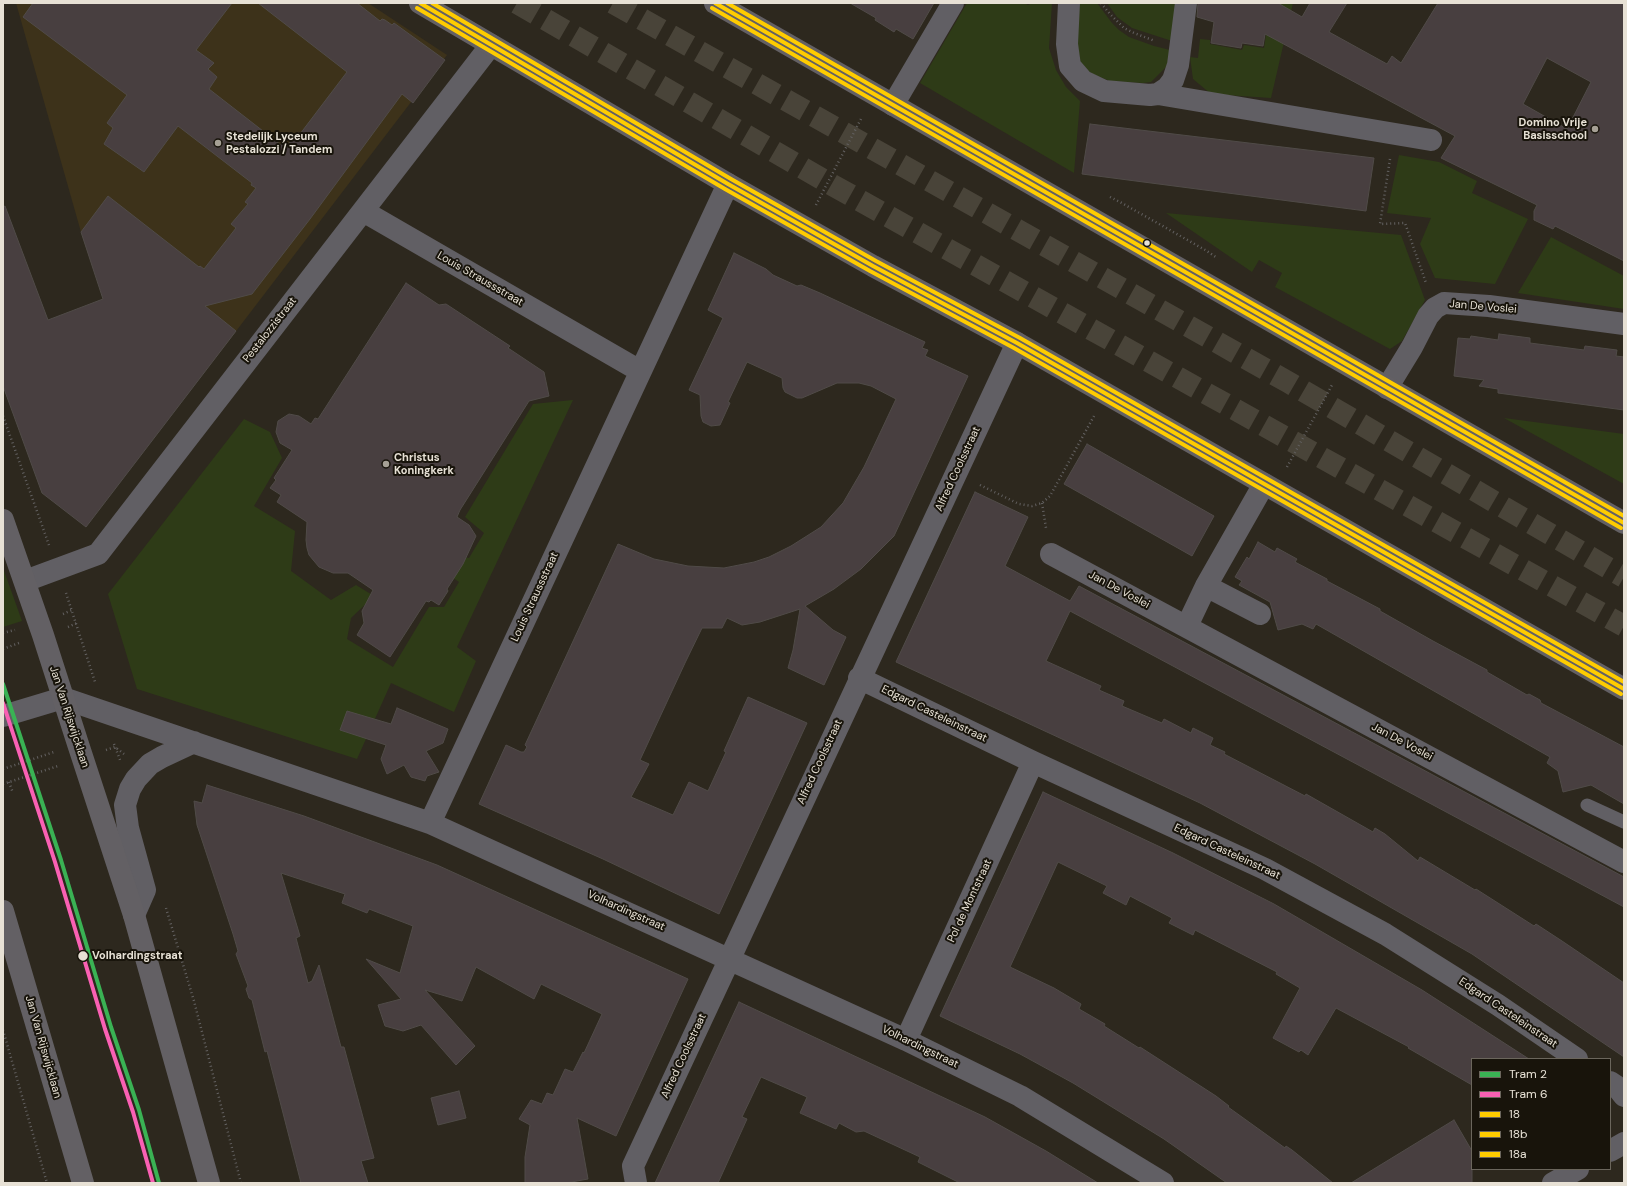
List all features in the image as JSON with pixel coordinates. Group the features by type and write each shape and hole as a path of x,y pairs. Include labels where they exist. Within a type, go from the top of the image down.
{"main road":[{"path":"420,3 728,184 873,266 1016,343 1624,689"},
{"path":"715,3 1624,524"},
{"name":"Jan Van Rijswijcklaan","path":"3,520 25,581 134,915 209,1183"},
{"name":"Jan Van Rijswijcklaan","path":"3,911 83,1183"}],"street":[{"path":"893,105 953,3"},
{"path":"1070,3 1067,44 1070,66 1083,81 1104,91 1150,95 1158,94 1431,140"},
{"path":"1158,94 1167,88 1173,80 1178,64 1186,3"},
{"name":"Pestalozzistraat","path":"25,581 98,554 491,45"},
{"name":"Louis Straussstraat","path":"430,823 728,184"},
{"name":"Louis Straussstraat","path":"362,211 640,371"},
{"name":"Jan De Voslei","path":"1387,388 1412,347 1428,316 1435,308 1444,303 1488,306 1624,324"},
{"name":"Alfred Coolsstraat","path":"636,1183 633,1166 1016,343"},
{"path":"1187,626 1206,586 1264,484"},
{"name":"Jan De Voslei","path":"1051,554 1622,856"},
{"path":"1206,586 1260,614"},
{"name":"Edgard Casteleinstraat","path":"860,678 1033,762 1265,869 1385,934 1498,1005 1576,1058"},
{"path":"3,716 63,698"},
{"name":"Volhardingstraat","path":"63,698 235,755 430,823 730,958 906,1040 1020,1096 1163,1183"},
{"path":"134,915 146,890 128,828 126,805 130,789 136,779 150,764 194,742"},
{"name":"Pol de Montstraat","path":"906,1040 1033,762"},
{"path":"1611,1083 1616,1086 1624,1096"},
{"path":"1611,1150 1624,1143"},
{"path":"1553,1183 1576,1170"}],"lane":[{"path":"1587,805 1624,822"}],"path":[{"path":"1101,3 1124,28 1162,43 1181,45"},
{"path":"809,204 815,207 864,113"},
{"path":"1395,134 1380,224 1405,223 1435,308"},
{"path":"1286,470 1335,380"},
{"path":"955,474 1019,504 1032,506 1042,503 1050,496 1095,414"},
{"path":"3,416 77,624"},
{"path":"114,741 130,789"},
{"path":"9,782 13,793"},
{"path":"164,902 194,1001 242,1183"},
{"path":"3,1030 47,1183"}],"shaded area":[{"name":"Stedelijk Lyceum Pestalozzi / Tandem","path":"16,3 368,3 447,55 214,360 93,268 81,232"}],"green space":[{"path":"967,3 1024,3 1028,5 1032,3 1052,3 1049,48 1056,70 1066,87 1080,101 1074,173 920,83"},
{"path":"1080,3 1097,3 1112,23 1129,37 1174,51 1167,66 1151,82 1143,83 1110,81 1092,74 1080,61 1076,33"},
{"path":"1107,3 1179,3 1172,41 1132,28 1117,17"},
{"path":"1271,3 1293,3 1271,98 1211,94 1193,79 1190,57 1198,58 1200,39 1210,40 1210,44 1242,50 1244,45 1264,48"},
{"path":"1399,155 1439,162 1477,181 1472,193 1528,219 1495,284 1435,278 1420,244 1431,218 1387,213"},
{"path":"1166,213 1401,235 1425,300 1402,341 1390,349 1275,287 1282,273 1259,260 1252,272"},
{"path":"1551,237 1624,276 1624,309 1518,293"},
{"path":"573,400 457,647 476,661 454,712 391,683 357,759 137,689 108,594 244,419 270,432 282,458 254,506 295,531 291,571 331,600 356,585 374,596 351,618 347,639 393,667 429,607 444,607 459,582 436,566 446,555 469,558 484,533 465,517 533,404"},
{"path":"1504,418 1624,434 1624,484"},
{"path":"3,568 22,621 3,627"}],"building":[{"name":"Stedelijk Lyceum Pestalozzi / Tandem","path":"33,3 232,3 196,50 214,63 208,69 217,77 209,89 281,145 283,143 287,146 298,132 300,134 347,72 258,3 357,3 380,21 382,19 385,20 392,25 394,23 445,60 413,103 402,94 310,219 252,294 205,306 236,331 86,527 42,493 3,386 3,207 5,206 48,320 103,299 81,232 108,196 199,267 200,266 204,269 236,228 231,224 248,204 245,202 256,188 251,185 252,183 178,126 144,172 104,144 113,128 107,123 127,95 23,17"},
{"path":"850,3 934,3 913,39 896,29 894,32 875,20 876,18"},
{"path":"1198,3 1278,3 1302,17 1310,3 1347,3 1329,32 1387,64 1392,56 1401,63 1438,3 1624,3 1624,261 1555,226 1553,229 1534,220 1534,211 1537,205 1441,158 1455,136 1265,34 1263,46 1242,43 1241,48 1211,43 1214,22 1197,17","holes":["1547,58 1591,82 1567,129 1523,104"]},
{"path":"1090,124 1374,158 1366,211 1082,174"},
{"path":"734,253 766,269 773,275 797,286 801,285 820,293 925,342 922,348 928,350 925,356 968,376 894,536 861,569 834,589 805,606 833,630 846,637 824,685 788,668 793,650 800,609 760,622 742,625 727,618 722,628 702,628 640,760 649,764 631,797 673,815 689,782 708,791 726,752 724,751 748,697 807,723 719,914 603,859 479,804 506,745 521,752 524,752 527,747 525,745 618,544 654,559 688,566 724,568 754,562 769,557 791,546 821,527 843,503 864,467 896,399 871,386 859,383 837,383 802,398 797,398 785,392 782,378 747,362 728,402 730,403 720,425 711,426 703,422 701,416 700,395 689,390 723,318 708,310"},
{"name":"Christus Koningkerk","path":"406,283 439,305 446,304 510,346 508,348 544,372 549,396 529,401 460,510 457,517 469,525 476,536 463,564 439,605 431,600 429,602 426,601 390,657 357,635 364,623 362,611 373,590 348,573 333,573 319,567 309,555 307,548 307,522 277,502 281,495 270,488 276,480 274,478 292,450 280,443 276,432 278,421 289,414 299,416 311,424 315,418 318,419"},
{"path":"1499,334 1530,338 1530,343 1584,350 1585,346 1617,350 1616,356 1624,357 1624,410 1498,393 1498,389 1479,386 1484,380 1454,376 1458,338 1470,339 1471,336 1498,340"},
{"path":"1087,444 1214,516 1192,556 1064,484"},
{"path":"975,492 1028,517 1005,566 1070,601 1079,586 1624,877 1624,907 1070,611 1046,661 1101,686 1099,690 1124,701 1122,706 1162,723 1164,719 1191,733 1193,728 1213,738 1210,745 1225,752 1224,754 1305,796 1306,794 1373,832 1375,828 1385,834 1418,861 1420,857 1475,890 1476,889 1534,926 1536,924 1624,983 1624,1057 1472,954 1315,864 1200,803 896,662"},
{"path":"1258,542 1275,552 1277,548 1297,559 1295,562 1327,579 1327,581 1380,609 1380,611 1487,670 1487,672 1527,695 1529,694 1540,700 1541,703 1624,747 1624,804 1591,785 1563,792 1558,771 1547,763 1550,757 1316,624 1313,629 1302,624 1278,630 1270,602 1239,585 1242,581 1235,577 1247,557 1249,559"},
{"path":"397,708 448,729 443,743 426,751 439,772 427,776 425,781 411,777 404,765 387,774 381,759 386,745 340,730 347,711 391,724"},
{"path":"207,785 304,816 437,865 688,979 616,1136 577,1118 588,1179 566,1183 525,1183 525,1157 530,1125 519,1119 531,1100 542,1104 547,1093 553,1095 565,1069 573,1072 583,1052 584,1053 602,1014 541,984 534,999 476,967 462,1001 425,990 475,1046 456,1065 421,1025 403,1031 385,1026 378,1005 401,999 366,959 400,973 413,926 369,909 367,913 342,903 345,894 281,873 300,936 296,938 308,983 312,981 319,965 341,1047 344,1047 374,1158 361,1161 368,1183 301,1183 267,1051 265,1052 252,1000 249,998 246,989 248,986 236,954 238,951 197,825 194,801 202,803"},
{"path":"1043,792 1173,853 1274,904 1422,990 1527,1058 1471,1058 1471,1084 1408,1048 1409,1047 1336,1008 1308,1055 1301,1050 1299,1052 1273,1038 1300,988 1276,974 1277,972 1195,930 1193,935 1169,923 1172,918 1130,896 1126,905 1103,893 1107,886 1058,862 1010,967 1054,988 1081,1004 1079,1009 1105,1024 1104,1026 1139,1048 1140,1047 1216,1096 1229,1106 1228,1107 1285,1148 1286,1146 1292,1150 1333,1183 1227,1183 1164,1139 1073,1083 1020,1054 940,1016"},
{"path":"739,1002 985,1117 1046,1151 1098,1183 960,1183 918,1162 920,1157 864,1131 856,1132 839,1123 836,1129 800,1113 807,1097 761,1077 742,1117 747,1119 718,1183 655,1183"},
{"path":"459,1091 466,1118 438,1125 431,1098"},
{"path":"1454,1120 1471,1149 1472,1183 1351,1183"}],"tunnel":[{"path":"517,3 834,186 1624,626"},
{"path":"613,3 1288,382 1624,577"}],"tram line":[{"name":"2","path":"3,684 61,860 111,1027 139,1110 159,1183"},
{"name":"6","path":"3,703 55,862 105,1029 133,1112 153,1183"}],"transit line":[{"name":"18","path":"420,3 728,184 873,266 1017,343 1624,689"},
{"name":"18a","path":"432,3 731,179 876,261 1020,338 1624,682"},
{"name":"18","path":"715,3 1624,523"},
{"name":"18a","path":"727,3 1624,516"},
{"name":"18b","path":"417,8 725,189 870,271 1014,348 1621,694"},
{"name":"18b","path":"712,8 1621,528"}],"place":[{"name":"Domino Vrije Basisschool","path":"1595,129"},
{"name":"Stedelijk Lyceum Pestalozzi / Tandem","path":"218,143"},
{"name":"Christus Koningkerk","path":"386,464"},
{"name":"Volhardingstraat","path":"83,956"}]}
